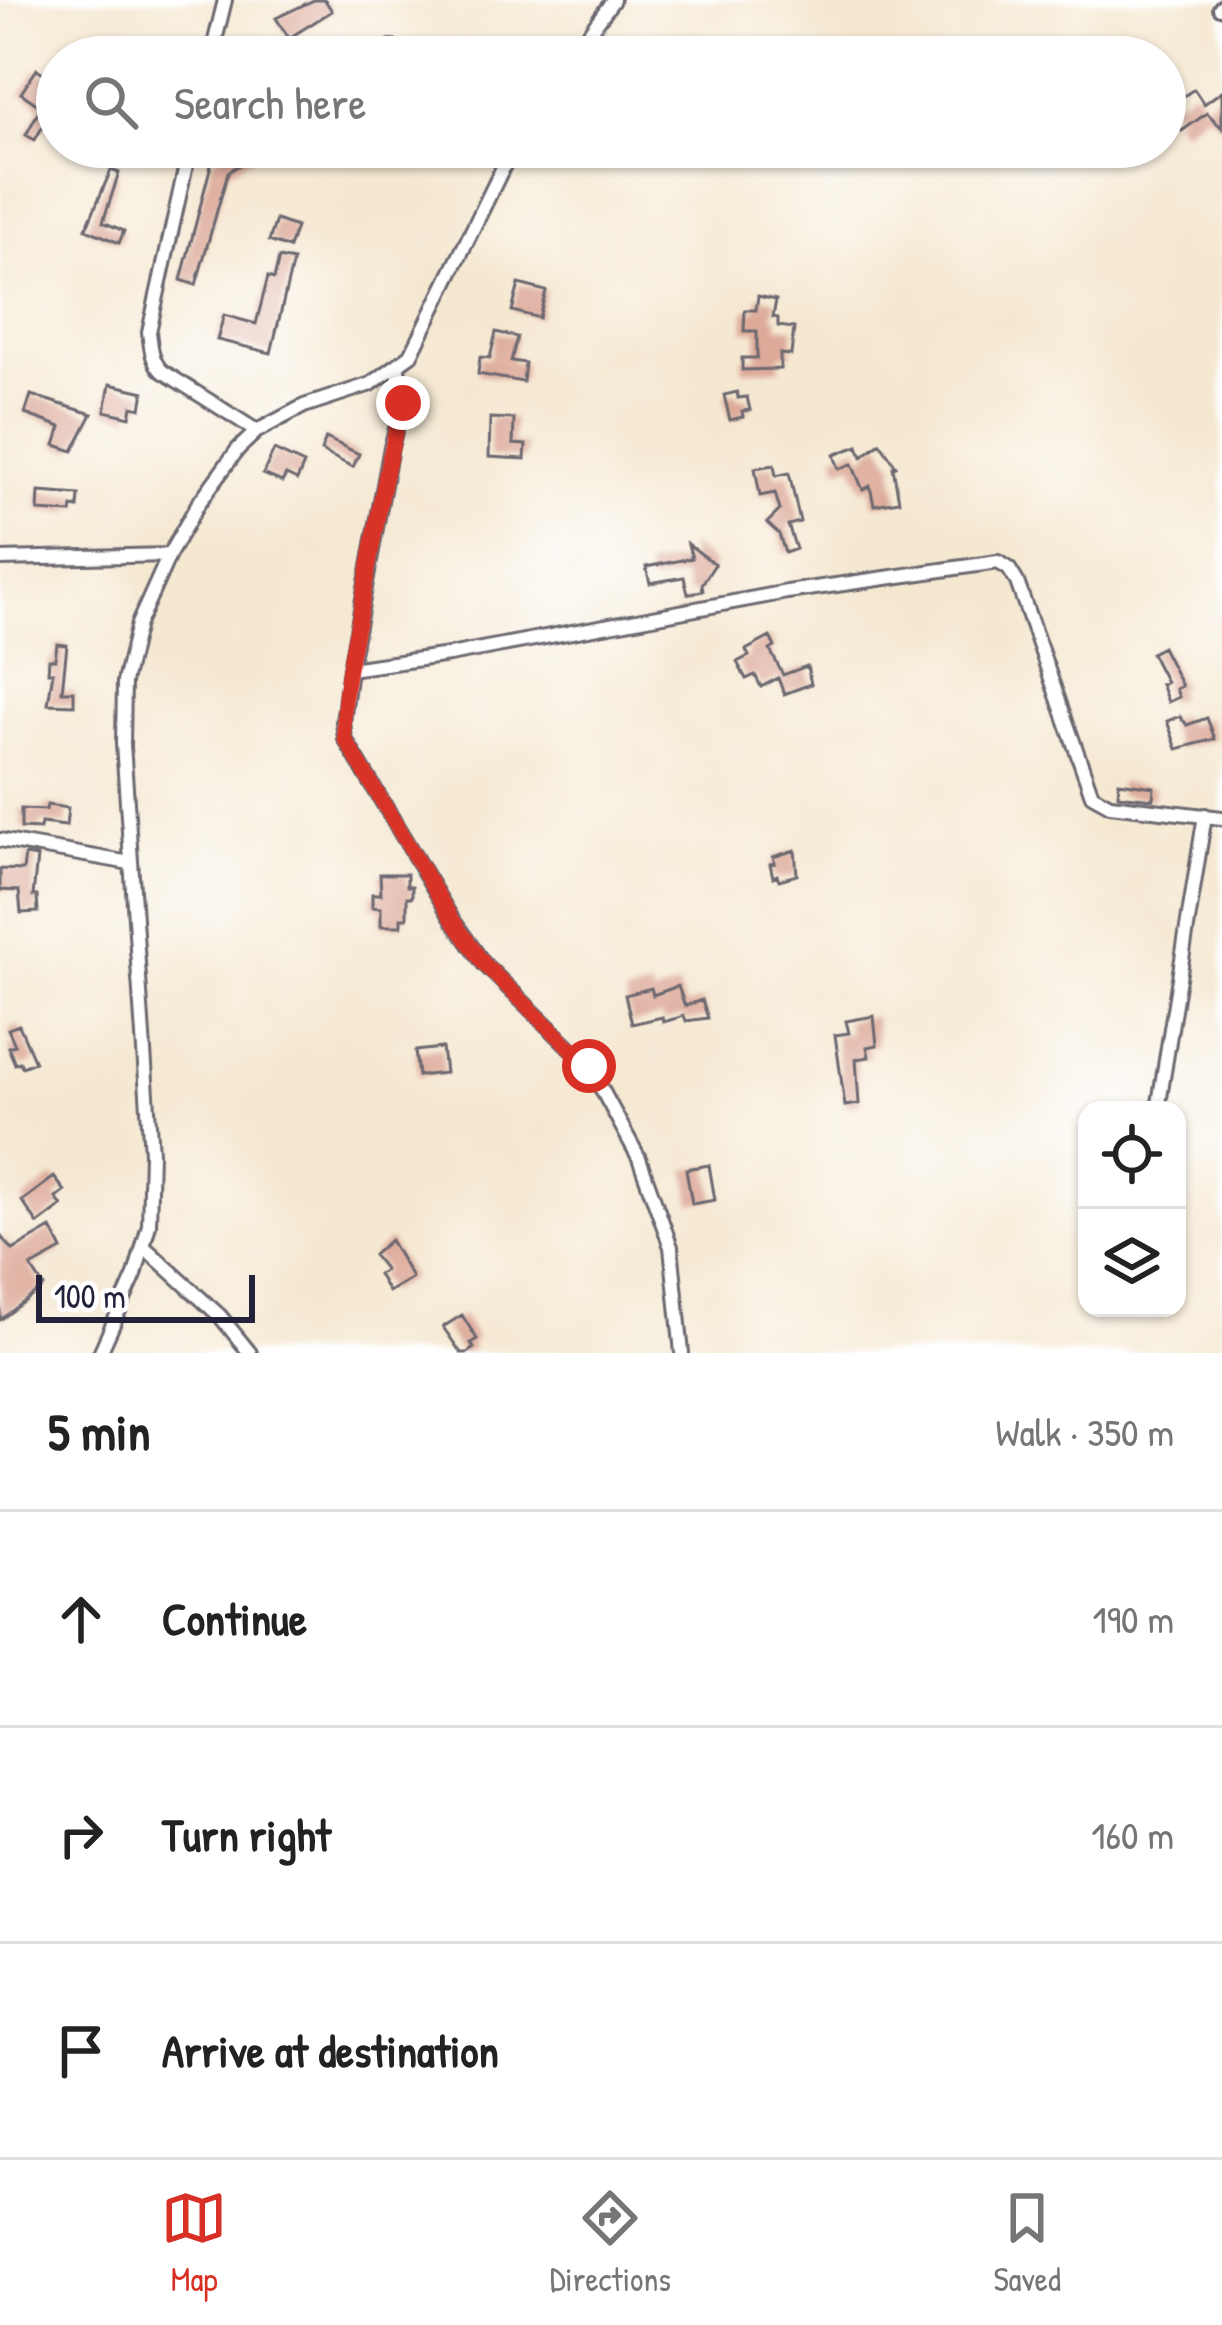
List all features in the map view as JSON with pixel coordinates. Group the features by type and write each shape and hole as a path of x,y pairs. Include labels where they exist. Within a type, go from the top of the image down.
{"street":[{"path":"217,36 226,0"},
{"path":"587,36 613,0"},
{"path":"185,168 148,332 155,365 257,430"},
{"path":"100,1353 135,1275 149,1225 151,1153 123,744 124,682 138,624 169,555 221,470 257,430 304,406 371,384 398,368 423,336 503,168"},
{"path":"398,368 403,403 391,447 343,722 352,756 473,950 589,1066 639,1158 671,1247 682,1353"},
{"path":"0,559 169,555"},
{"path":"350,669 449,656 787,592 998,562 1017,582 1092,794 1110,805 1222,818"},
{"path":"1159,1101 1205,815"},
{"path":"0,840 130,863"},
{"path":"143,1246 220,1316 250,1353"}],"building":[{"path":"314,0 325,0 332,11 292,36 276,18"},
{"path":"36,70 36,104 21,93"},
{"path":"1194,89 1204,104 1222,91 1222,128 1207,113 1186,128 1186,95"},
{"path":"36,116 36,138 26,135"},
{"path":"210,168 235,168 228,172 196,285 181,280"},
{"path":"111,170 119,173 103,222 124,231 119,243 86,229"},
{"path":"276,220 296,227 289,248 269,241"},
{"path":"279,258 293,261 271,353 217,340 224,315 256,324 268,277 274,279"},
{"path":"519,284 546,291 539,318 512,311"},
{"path":"758,296 776,300 773,317 778,318 778,326 794,328 791,355 780,354 780,369 742,370 742,358 757,358 757,331 744,331 745,310 756,310"},
{"path":"496,332 517,337 511,361 525,363 523,382 478,374 480,357 490,358"},
{"path":"110,384 144,392 141,408 132,406 130,417 105,411"},
{"path":"737,392 738,398 747,397 750,410 730,420 724,395"},
{"path":"31,395 92,414 73,451 55,445 61,427 25,414"},
{"path":"490,418 514,419 513,444 526,445 525,459 489,457"},
{"path":"326,438 359,454 353,467 321,451"},
{"path":"880,443 896,466 899,501 874,505 870,486 863,490 852,464 839,469 834,455 858,446 862,457"},
{"path":"274,450 304,464 297,480 286,475 282,482 263,474"},
{"path":"774,465 776,476 789,473 800,522 788,525 796,549 785,553 779,534 767,523 780,510 775,493 760,496 755,468"},
{"path":"39,492 79,495 78,508 72,507 71,513 38,511"},
{"path":"688,544 715,564 702,584 703,591 688,594 684,577 650,583 646,567 692,558"},
{"path":"770,637 775,647 770,650 783,675 807,666 811,684 784,694 778,678 761,687 755,675 746,679 737,662 749,656 746,650"},
{"path":"57,644 67,645 62,691 74,691 74,705 48,704 53,672 48,672 49,659 55,659"},
{"path":"1162,647 1182,686 1176,689 1179,697 1168,702 1161,684 1166,682 1151,653"},
{"path":"1180,716 1187,725 1207,718 1215,739 1177,749 1167,721"},
{"path":"1119,782 1154,787 1153,799 1118,795"},
{"path":"47,805 68,808 66,826 41,823 40,829 21,828 21,809 46,810"},
{"path":"795,850 797,875 773,877 773,857"},
{"path":"25,855 37,857 33,896 37,896 38,912 21,913 19,891 0,890 0,869 23,870"},
{"path":"380,874 407,874 407,886 412,886 407,918 401,918 401,926 381,926 381,908 372,907 372,894 381,894"},
{"path":"678,986 685,1006 702,1000 708,1018 686,1021 684,1016 663,1022 662,1017 632,1024 625,995 651,988 653,995"},
{"path":"874,1016 877,1045 867,1047 869,1057 856,1059 859,1104 845,1106 835,1035 849,1033 846,1021"},
{"path":"19,1025 35,1062 22,1067 20,1062 15,1064 8,1047 15,1045 8,1029"},
{"path":"442,1048 445,1073 418,1076 415,1051"},
{"path":"709,1165 715,1200 692,1204 686,1169"},
{"path":"54,1177 65,1191 56,1198 62,1206 38,1224 22,1201"},
{"path":"51,1228 62,1250 31,1267 44,1287 0,1320 0,1235 13,1250"},
{"path":"390,1240 412,1278 388,1292 378,1274 385,1270 373,1255"},
{"path":"462,1315 477,1339 467,1353 461,1353 443,1327"}],"route":[{"path":"403,403 350,669 345,739 484,964 589,1066"}]}
